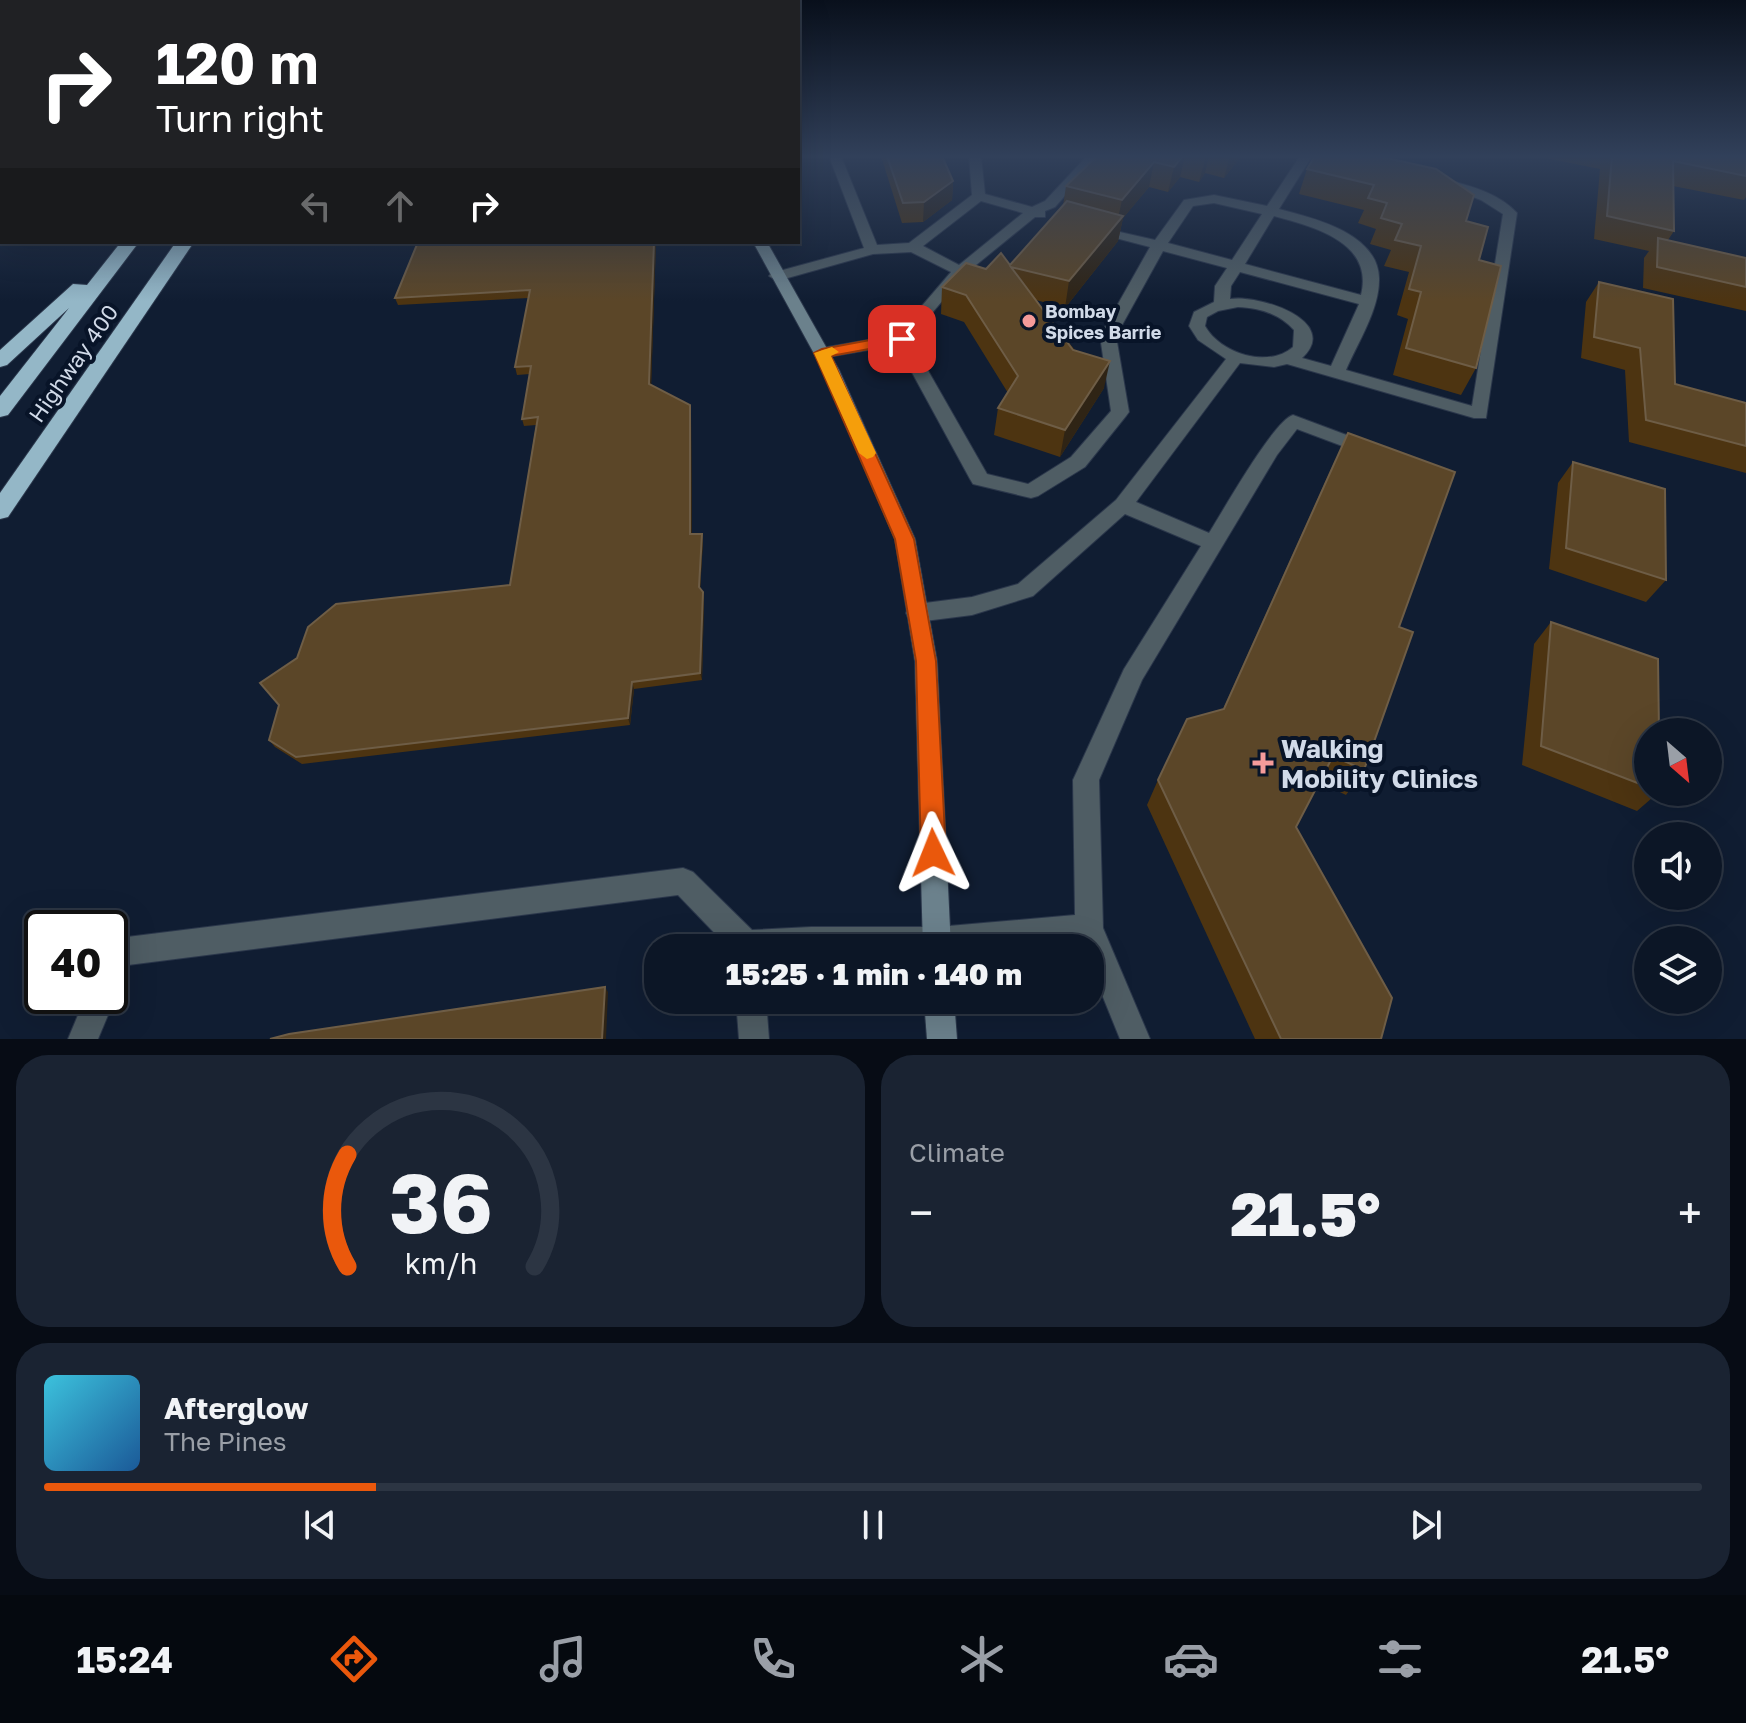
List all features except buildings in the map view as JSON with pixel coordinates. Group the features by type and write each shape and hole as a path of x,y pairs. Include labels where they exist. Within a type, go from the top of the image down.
{"highway":[{"name":"Highway 400","path":"0,410 129,244"},
{"path":"0,361 129,244"},
{"name":"Highway 400","path":"0,511 184,244"}],"street":[{"path":"761,244 822,353 905,539 926,661 937,934"},
{"path":"940,1014 942,1039"}],"lane":[{"path":"854,204 872,250"},
{"path":"913,247 968,204"},
{"path":"1008,204 1367,301"},
{"path":"822,353 902,339 960,271 1033,212 1049,204"},
{"path":"902,339 980,479 1031,491 1078,462 1120,412 1108,336 1159,245 1188,204"},
{"path":"1236,204 1338,231 1362,250 1373,272 1367,301 1336,374"},
{"path":"1222,303 1223,286 1275,204"},
{"path":"1288,359 1480,414 1510,213 1500,204"},
{"path":"777,276 872,250 913,247 960,271"},
{"path":"1247,302 1272,308 1298,324 1305,335 1305,344 1299,353 1288,359 1272,362 1235,358 1206,342 1199,332 1197,323 1201,314 1222,303 1247,302"},
{"path":"917,613 972,606 1025,590 1123,505 1235,358"},
{"path":"1135,1039 1089,928 1086,780 1132,676 1270,451 1293,421 1390,457"},
{"path":"1123,505 1214,543"},
{"path":"128,951 683,881 735,934"},
{"path":"1032,934 1089,928"},
{"path":"83,1039 93,1014"},
{"path":"752,1014 754,1039"}],"slow traffic":[{"path":"832,352 822,353 867,453"}],"place":[{"name":"Bombay Spices Barrie","path":"1029,321"},
{"name":"Walking Mobility Clinics","path":"1263,763"}],"route":[{"path":"902,339 822,353 905,539 926,661 933,853"}]}
